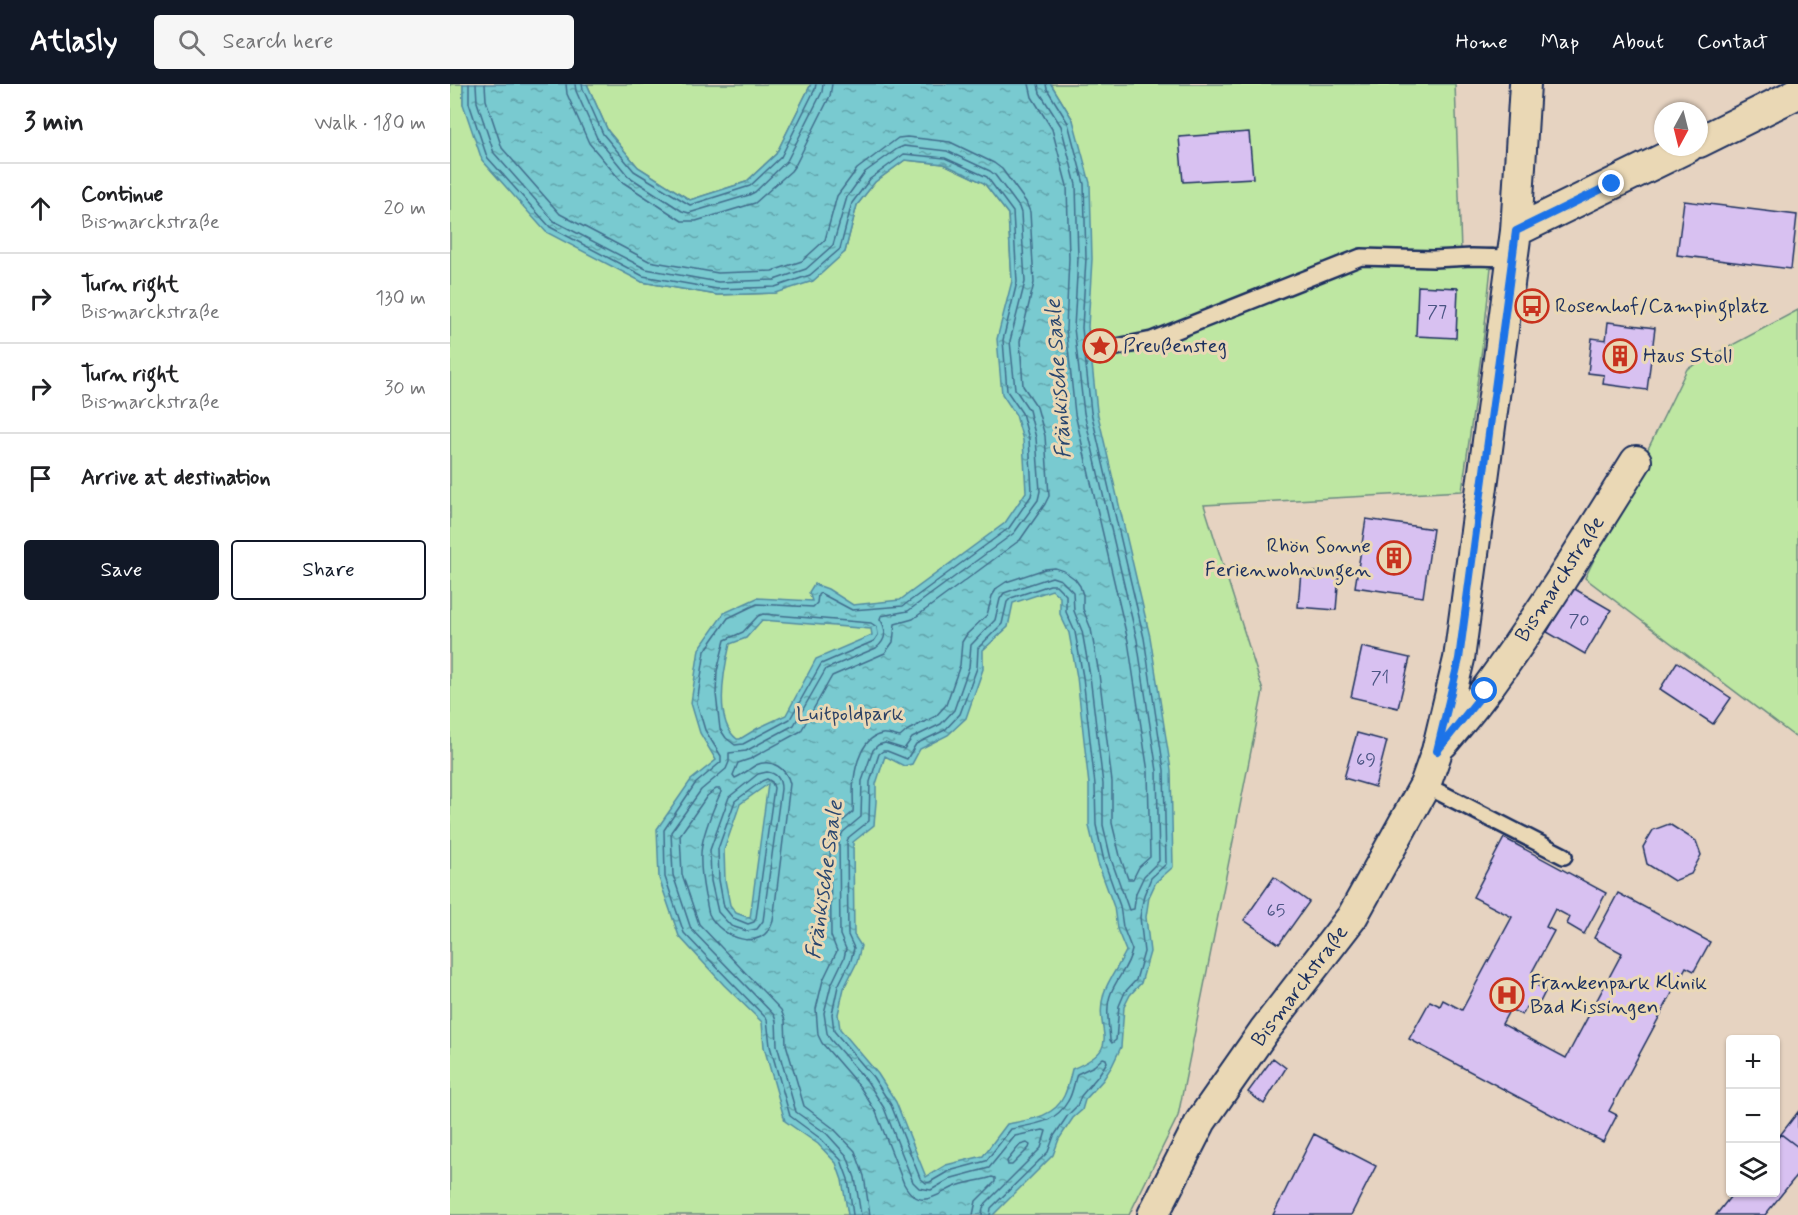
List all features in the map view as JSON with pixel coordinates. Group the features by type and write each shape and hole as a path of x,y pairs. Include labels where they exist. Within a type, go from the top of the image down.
{"street":[{"name":"Bismarckstraße","path":"1153,1215 1201,1121 1264,1031 1352,917 1425,785 1437,751 1459,659 1513,245 1525,84"},
{"path":"1708,138 1798,93"},
{"path":"1513,245 1672,156"},
{"name":"Bismarckstraße","path":"1437,751 1505,663 1574,561 1636,461"}],"lane":[{"path":"1097,351 1152,340 1361,257 1433,259 1472,257 1513,245"},
{"path":"1425,785 1564,856"}],"green space":[{"name":"Luitpoldpark","path":"450,84 463,84 463,104 642,282 717,295 776,293 845,252 857,205 875,182 905,160 944,164 984,183 1008,214 1012,281 1073,120 1051,84 1455,84 1461,251 1493,248 1484,334 1462,491 1204,505 1263,691 1178,1116 1129,1215 450,1215"},
{"path":"587,84 811,84 776,154 746,182 690,200 638,167 608,131"},
{"path":"1798,310 1798,739 1585,578 1687,369"}],"water":[{"name":"Fränkische Saale","path":"463,84 587,84 608,131 638,167 690,200 746,182 776,154 811,84 1051,84 1073,120 1090,183 1092,259 1088,327 1097,411 1150,637 1171,770 1173,867 1156,882 1149,897 1146,917 1150,952 1141,983 1130,995 1124,1007 1121,1047 1112,1066 1085,1100 1082,1110 1073,1118 1059,1139 1053,1155 993,1215 848,1215 842,1180 836,1163 818,1144 785,1121 764,1047 762,1022 679,936 659,878 657,829 691,780 716,760 700,733 691,703 699,649 724,613 757,598 812,601 809,592 814,584 828,589 853,605 900,600 1005,523 1026,492 1023,440 1016,415 1002,394 997,339 1012,281 1008,214 984,183 944,164 905,160 875,182 857,205 845,252 813,281 776,293 717,295 642,282 546,232 482,160 463,104","holes":["1052,590 1060,597 1060,614 1069,633 1077,677 1089,785 1089,826 1098,863 1114,907 1117,929 1126,951 1104,993 1101,1007 1103,1045 1099,1053 1089,1061 1072,1069 1067,1090 1060,1103 1040,1117 1007,1124 983,1156 946,1165 926,1177 896,1102 878,1074 840,1029 838,1014 844,988 857,962 861,946 854,935 853,842 874,825 876,784 885,756 904,766 912,764 920,749 948,735 966,718 983,669 983,650 1008,627 1013,603","762,620 871,629 872,635 816,659 786,715 737,739 725,720 723,708 723,680 730,644 746,638","768,784 750,918 736,913 730,905 725,880 724,850 740,804"]}],"building":[{"path":"1249,132 1253,178 1183,182 1179,137"},
{"path":"1684,201 1797,215 1791,269 1677,255"},
{"path":"1418,286 1458,288 1456,338 1416,336"},
{"name":"Haus Stoll","path":"1608,322 1655,328 1647,390 1603,384 1604,375 1588,373 1592,338 1606,340"},
{"name":"Rhön Sonne Ferienwohnungen","path":"1366,519 1433,529 1423,597 1355,587"},
{"path":"1301,571 1339,574 1336,610 1298,607"},
{"path":"1573,588 1611,610 1585,654 1547,632"},
{"path":"1362,647 1410,658 1398,708 1351,697"},
{"path":"1677,662 1731,698 1713,724 1660,689"},
{"path":"1357,733 1387,741 1375,787 1344,778"},
{"path":"1669,824 1696,841 1701,855 1691,874 1674,881 1647,864 1643,847 1653,830"},
{"name":"Frankenpark Klinik Bad Kissingen","path":"1504,838 1606,893 1584,934 1567,924 1570,917 1555,909 1546,927 1554,931 1532,972 1543,978 1538,986 1546,990 1535,1012 1526,1007 1522,1015 1510,1009 1502,1024 1566,1058 1622,953 1594,938 1618,893 1710,942 1694,971 1686,967 1609,1111 1617,1115 1603,1142 1409,1039 1430,1001 1440,1006 1443,1000 1462,1010 1512,917 1473,897"},
{"path":"1274,877 1309,902 1279,944 1244,920"},
{"path":"1273,1058 1286,1068 1264,1104 1248,1092"},
{"path":"1798,1112 1798,1147 1781,1134"},
{"path":"1314,1134 1376,1166 1351,1215 1273,1215"},
{"path":"1780,1135 1798,1147 1798,1174 1780,1196 1780,1143"},
{"path":"1730,1197 1779,1197 1765,1215 1716,1215"}],"place":[{"name":"Rosenhof/Campingplatz","path":"1532,306"},
{"name":"Preußensteg","path":"1100,346"},
{"name":"Haus Stoll","path":"1620,356"},
{"name":"Rhön Sonne Ferienwohnungen","path":"1394,558"},
{"name":"Frankenpark Klinik Bad Kissingen","path":"1507,995"}],"route":[{"path":"1485,691 1437,751 1459,659 1516,231 1612,184"}]}
